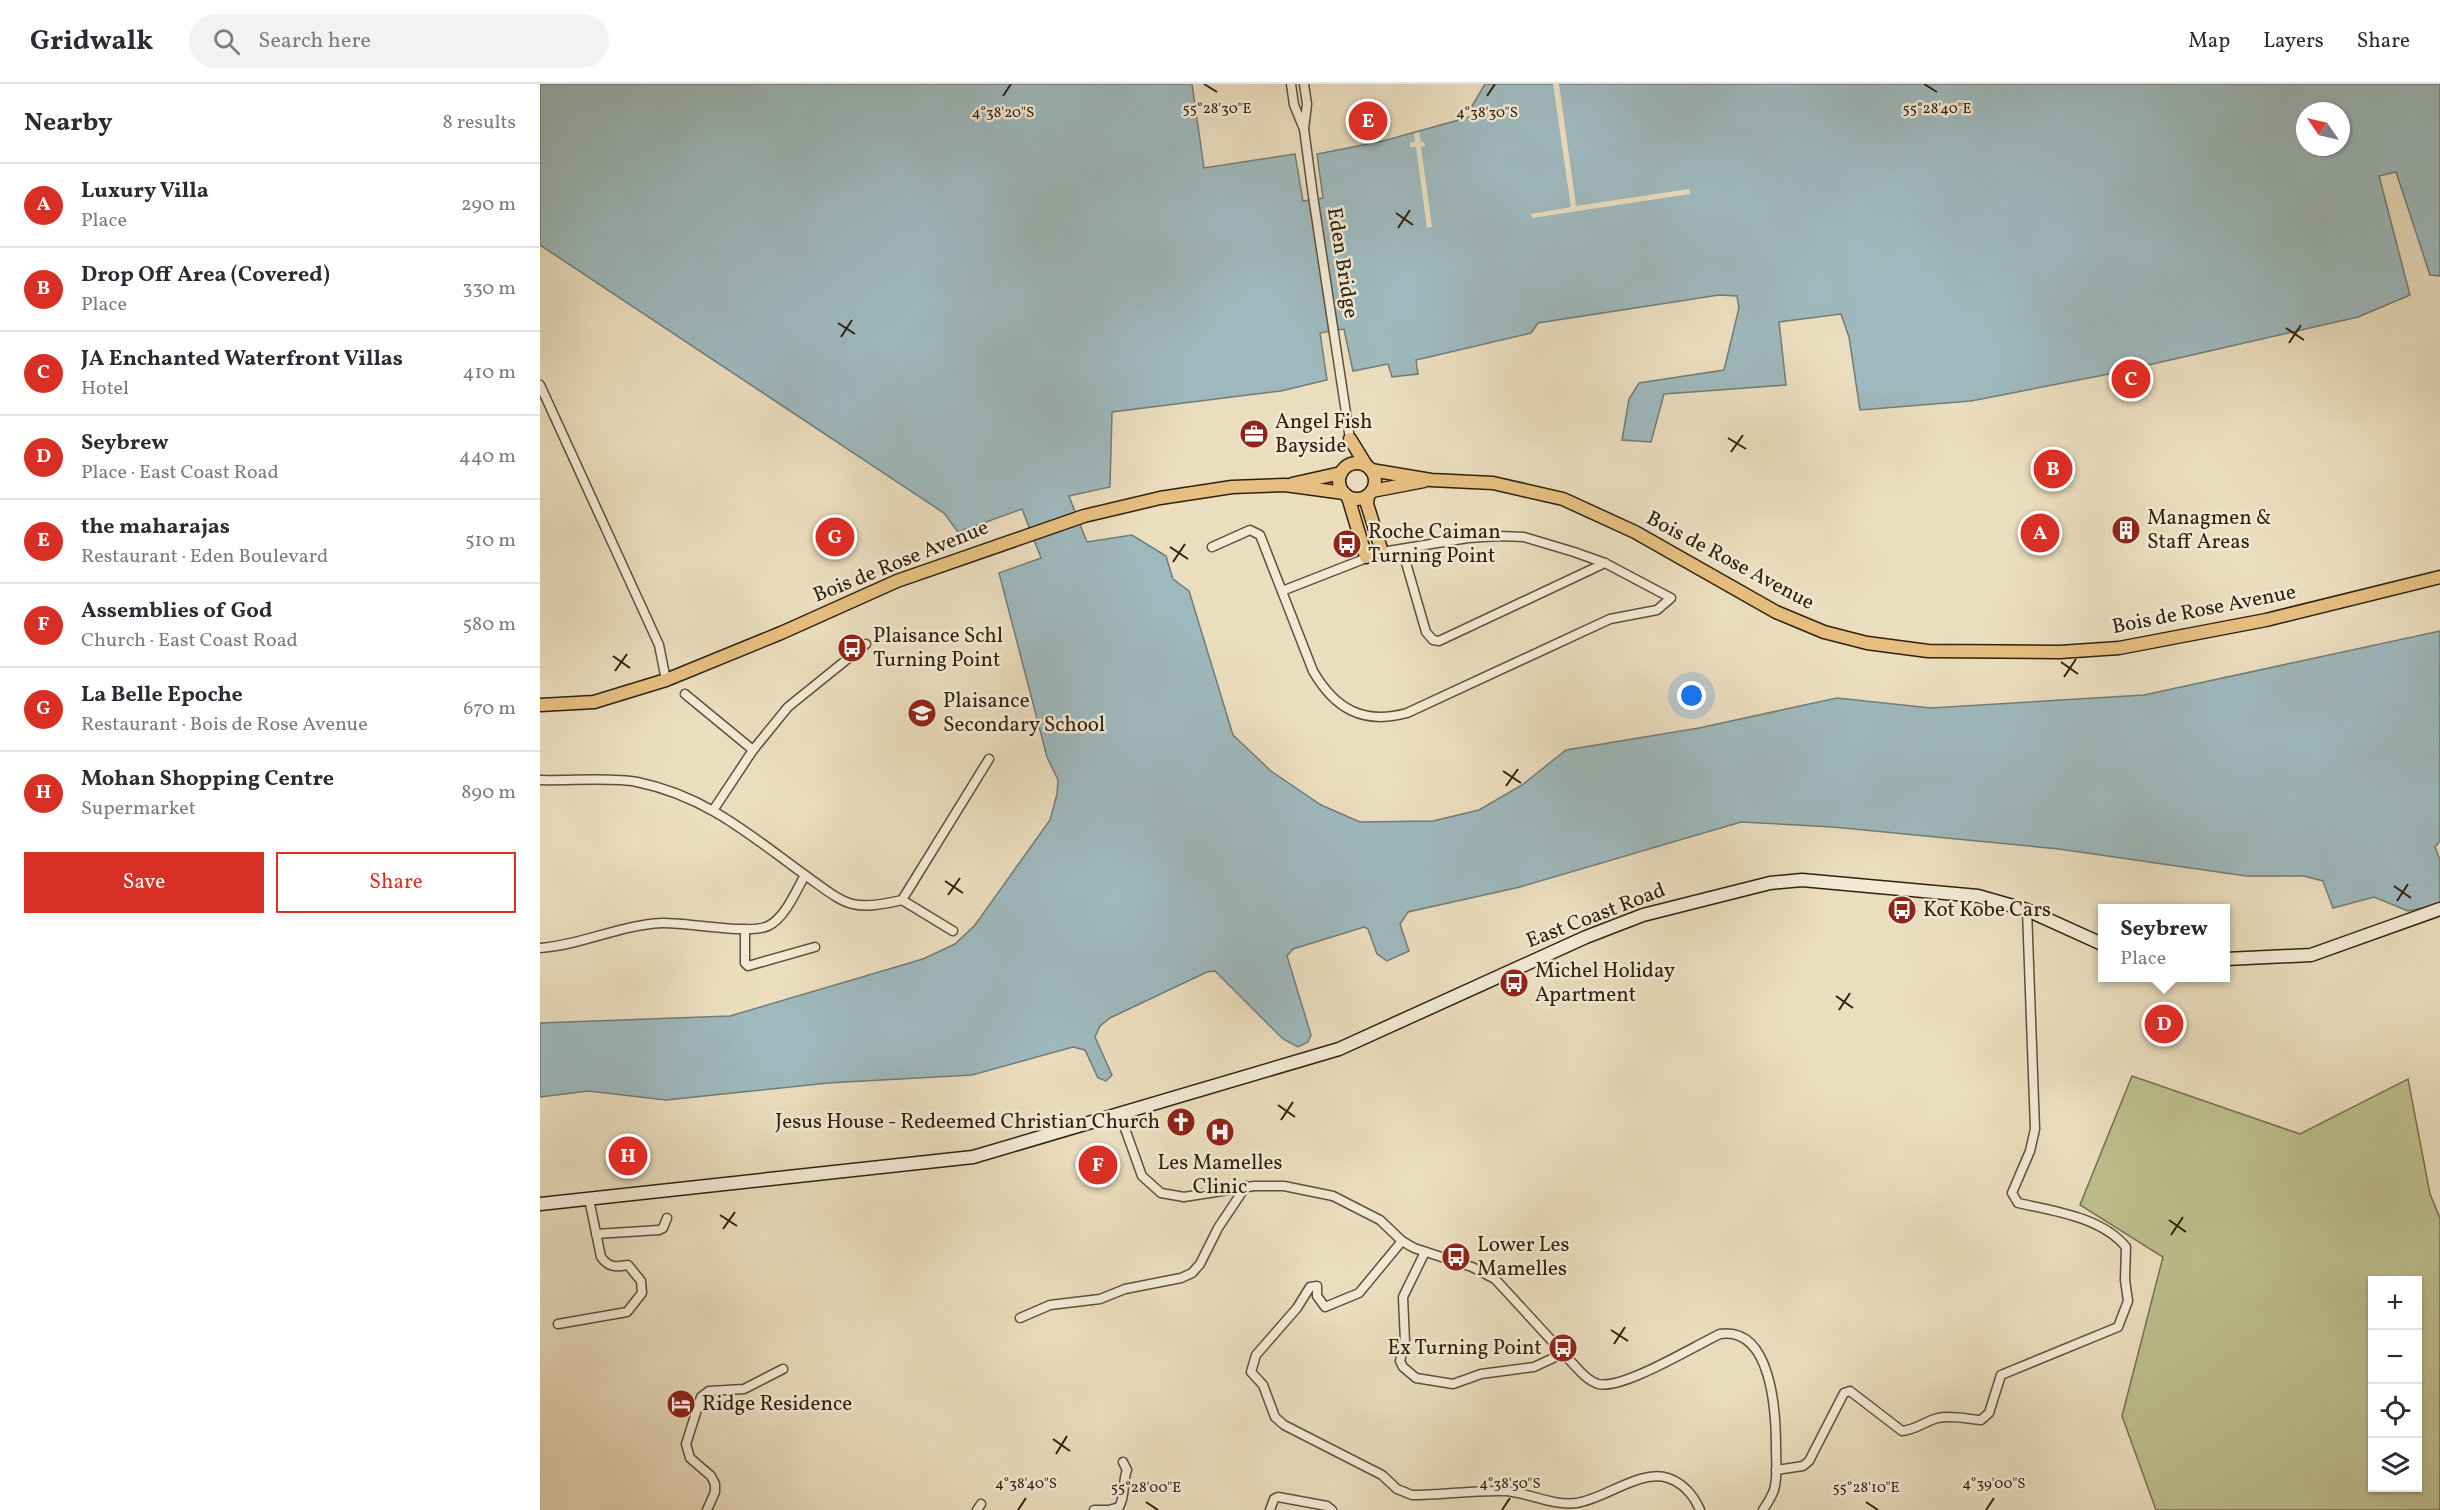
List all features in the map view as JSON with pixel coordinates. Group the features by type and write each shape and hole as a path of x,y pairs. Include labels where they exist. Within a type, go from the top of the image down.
{"main road":[{"path":"1350,440 1369,467 1375,480 1367,504 1382,552"},
{"path":"1350,440 1339,484 1346,495 1366,557"},
{"path":"1343,470 1357,463 1369,467"},
{"name":"Bois de Rose Avenue","path":"1369,467 1431,480 1493,483 1563,499 1635,532 1776,612 1824,632 1867,643 1928,651 2060,652 2119,648 2266,620 2440,577"},
{"name":"Bois de Rose Avenue","path":"1285,485 1343,470"},
{"name":"Bois de Rose Avenue","path":"1370,494 1431,480"},
{"name":"Bois de Rose Avenue","path":"540,705 594,702 666,680 782,633 897,580 1084,516 1160,498 1232,487 1285,485 1346,495"},
{"path":"1346,495 1358,499 1370,494"},
{"name":"East Coast Road","path":"540,1204 973,1157 1119,1112 1339,1050 1586,937 1643,915 1719,894 1802,880 1978,896 2026,910 2098,942"},
{"path":"2230,959 2311,955 2440,909"}],"street":[{"path":"1291,84 1294,105 1304,129"},
{"path":"1304,84 1307,104 1304,129"},
{"name":"Eden Bridge","path":"1304,129 1350,440"},
{"path":"540,385 659,645 666,680"},
{"path":"1212,546 1250,530 1262,539 1282,591 1313,671 1325,691 1339,705 1373,718 1393,717 1610,619 1658,610 1671,598 1605,563 1524,537 1468,537 1382,552 1282,591"},
{"path":"1402,549 1426,632 1433,640 1439,641 1605,563"},
{"path":"714,809 753,750 788,707 866,644"},
{"path":"685,694 753,750"},
{"path":"902,900 989,759"},
{"path":"540,780 635,781 686,796 714,809 850,906 870,907 902,900 952,931"},
{"path":"540,948 558,947 628,927 663,923 745,929 766,927 779,918 806,875"},
{"path":"1776,1470 1803,1466 1809,1461 1844,1393 1850,1391 1902,1431 1913,1430 1945,1417 1981,1420 1989,1413 2001,1375 2052,1352 2110,1332 2123,1320 2128,1301 2125,1280 2126,1247 2117,1236 2064,1213 2018,1203 2012,1193 2030,1151 2035,1129 2026,910"},
{"path":"745,929 745,963 748,966 815,947"},
{"path":"1119,1112 1142,1176 1161,1193 1184,1197 1246,1186 1284,1186 1333,1196 1380,1220 1402,1241 1425,1252 1472,1267 1495,1279 1588,1379 1598,1384 1620,1384 1720,1334 1731,1332 1739,1335 1753,1348 1770,1379 1776,1418 1774,1489 1763,1510"},
{"path":"1020,1318 1050,1305 1100,1299 1125,1289 1181,1278 1192,1273 1200,1264 1218,1228 1246,1186"},
{"path":"558,1324 627,1312 642,1293 641,1281 628,1265 615,1267 606,1264 601,1257 589,1199"},
{"path":"596,1234 659,1230 663,1228 667,1218"},
{"path":"1402,1241 1359,1293 1325,1307 1317,1296 1317,1286 1310,1287 1297,1308 1256,1355 1251,1372 1268,1392 1275,1417 1284,1425 1382,1475 1397,1489 1412,1495 1507,1491 1559,1504 1609,1494 1632,1481 1649,1477 1668,1478 1686,1488 1700,1510"},
{"path":"1425,1252 1403,1297 1405,1342 1401,1361 1403,1367 1416,1378 1453,1384 1480,1374 1534,1367 1564,1353"},
{"path":"707,1510 715,1492 715,1484 711,1476 690,1458 686,1444 701,1397 710,1391 738,1391 783,1369"},
{"path":"1094,1510 1119,1507 1124,1496 1126,1470 1123,1462"},
{"path":"1270,1510 1274,1498 1278,1497 1327,1506 1332,1509"},
{"path":"1560,1510 1569,1503"}],"green space":[{"path":"2132,1076 2300,1134 2408,1079 2430,1194 2440,1218 2440,1510 2156,1510 2122,1416 2163,1257 2080,1205"}],"water":[{"path":"540,84 1192,84 1204,168 1295,154 1303,201 1323,198 1317,154 1383,141 1473,116 1472,106 1485,84 2440,84 2440,276 2430,275 2396,172 2379,176 2410,295 2358,317 2109,374 1971,401 1860,410 1849,337 1841,314 1779,322 1786,385 1664,394 1651,442 1622,440 1629,399 1639,383 1724,370 1739,308 1737,296 1719,295 1538,323 1531,333 1416,360 1418,374 1392,377 1388,364 1353,371 1344,329 1320,333 1327,380 1281,391 1112,412 1110,487 1069,496 1087,542 1132,535 1166,556 1173,579 1189,591 1233,735 1271,771 1321,805 1360,822 1433,821 1479,810 1522,785 1566,750 1699,728 1837,698 1931,708 2144,695 2440,631 2440,841 2435,847 2440,860 2440,904 2408,911 2374,897 2333,908 2323,881 2304,876 2246,876 2059,849 1833,827 1741,822 1520,887 1408,912 1400,924 1409,951 1387,961 1377,954 1368,929 1364,927 1293,949 1287,956 1311,1035 1308,1042 1298,1047 1283,1039 1215,971 1207,972 1110,1018 1100,1026 1095,1037 1112,1075 1106,1081 1098,1078 1085,1050 1073,1047 972,1075 828,1083 666,1100 588,1091 540,1097 540,1023 730,1016 923,959 955,944 975,925 1050,820 1058,780 1047,757 999,573 1041,558 1022,509 958,532 944,513 540,245"}],"pier":[{"path":"1553,84 1559,84 1576,206 1689,189 1690,194 1532,218 1531,214 1571,207"},
{"path":"1419,132 1421,142 1424,142 1425,146 1421,147 1432,227 1427,228 1416,147 1410,147 1410,143 1415,141 1414,134"}],"place":[{"name":"the maharajas","path":"1368,121"},
{"name":"JA Enchanted Waterfront Villas","path":"2131,379"},
{"name":"Angel Fish Bayside","path":"1254,434"},
{"name":"Drop Off Area (Covered)","path":"2053,469"},
{"name":"Managmen & Staff Areas","path":"2126,530"},
{"name":"Luxury Villa","path":"2040,533"},
{"name":"La Belle Epoche","path":"835,537"},
{"name":"Roche Caiman Turning Point","path":"1347,544"},
{"name":"Plaisance Schl Turning Point","path":"852,648"},
{"name":"Plaisance Secondary School","path":"922,713"},
{"name":"Kot Kobe Cars","path":"1902,910"},
{"name":"Michel Holiday Apartment","path":"1514,983"},
{"name":"Seybrew","path":"2164,1024"},
{"name":"Jesus House - Redeemed Christian Church","path":"1181,1122"},
{"name":"Les Mamelles Clinic","path":"1220,1132"},
{"name":"Mohan Shopping Centre","path":"628,1156"},
{"name":"Assemblies of God","path":"1098,1165"},
{"name":"Lower Les Mamelles","path":"1456,1257"},
{"name":"Ex Turning Point","path":"1563,1348"},
{"name":"Ridge Residence","path":"681,1404"}]}
